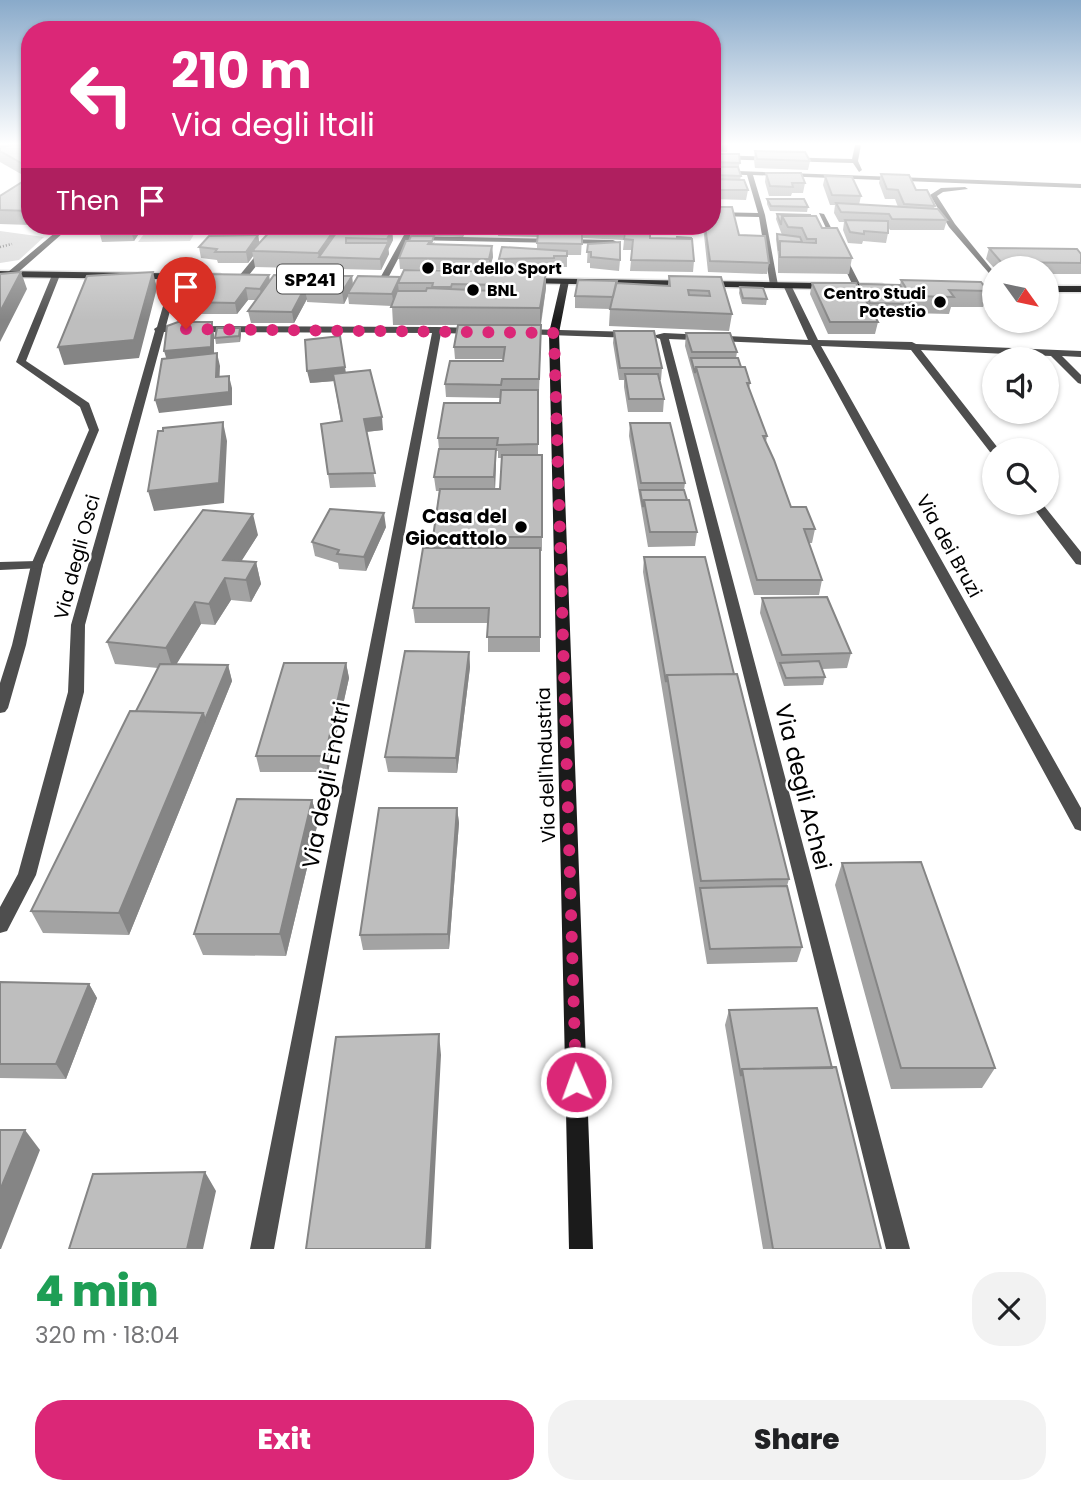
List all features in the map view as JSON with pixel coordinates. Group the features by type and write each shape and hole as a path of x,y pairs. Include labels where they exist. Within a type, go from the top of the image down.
{"main road":[{"name":"SP241","path":"6,274 254,278"},
{"name":"SP241","path":"370,280 396,280"},
{"path":"513,281 898,287"},
{"path":"953,288 982,288"},
{"path":"1059,289 1081,289"}],"street":[{"name":"Via dei Bruzi","path":"758,203 781,285 1081,824"},
{"path":"938,203 982,262"},
{"path":"721,214 762,215"},
{"path":"821,214 857,286"},
{"path":"6,274 56,235"},
{"path":"242,278 277,235"},
{"path":"383,280 407,235"},
{"path":"405,238 613,242"},
{"path":"0,708 19,645 37,565 94,430 85,405 21,362 56,275"},
{"name":"Via degli Osci","path":"0,925 27,876 76,692 78,625 158,328 175,276"},
{"name":"Via dell'Industria","path":"565,281 554,333 581,1249"},
{"path":"158,328 489,331"},
{"name":"Via degli Enotri","path":"262,1249 437,330"},
{"path":"515,332 982,348"},
{"name":"Via degli Achei","path":"664,336 898,1249"},
{"path":"912,345 985,438"},
{"path":"1059,352 1081,354"},
{"path":"1059,359 1081,381"},
{"path":"1045,515 1081,561"},
{"path":"0,566 37,565"}],"shaded area":[{"path":"0,231 44,237 19,260 0,263"},
{"path":"143,235 194,235 190,241 138,242"}],"building":[{"path":"0,203 21,203 21,211 0,210"},
{"path":"769,203 806,203 808,207 771,206"},
{"path":"836,203 938,209 947,220 892,219 889,214 841,212"},
{"path":"934,203 935,206 904,204"},
{"path":"721,207 732,207 739,235 765,236 769,263 710,261 706,235 721,235"},
{"path":"777,214 810,216 782,216 781,225"},
{"path":"782,216 816,216 822,228 837,228 852,258 780,257 780,241 816,243 816,239 807,239 802,228 788,227"},
{"path":"845,220 888,221 888,233 850,232"},
{"path":"777,234 800,237 802,242 780,241 779,251"},
{"path":"258,235 246,252 215,252 217,249 199,247 209,236"},
{"path":"267,235 331,235 318,253 252,251"},
{"path":"335,235 389,235 387,239 346,238 346,243 388,243 380,259 319,257"},
{"path":"538,235 582,235 582,244 537,243"},
{"path":"624,235 650,235 650,238 692,239 694,261 631,260 633,240 624,239"},
{"path":"411,236 434,236 430,244 430,241 409,241"},
{"path":"406,241 492,246 489,259 399,258"},
{"path":"620,242 620,260 591,257 591,252 587,252 588,244"},
{"path":"502,247 567,251 567,256 499,259"},
{"path":"989,248 1077,249 1081,254 1081,263 1059,263 1059,256 996,256"},
{"path":"404,270 546,272 540,308 391,307 397,291 426,291 427,288 494,291 502,289 503,285 452,284 451,287 432,287 433,283 398,283"},
{"path":"21,272 0,312 0,274"},
{"path":"153,272 134,340 58,347 87,276"},
{"path":"200,274 269,275 260,289 246,288 235,303 183,302 195,287 190,287"},
{"path":"274,275 311,276 292,312 248,311"},
{"path":"313,276 352,276 342,292 305,291"},
{"path":"358,276 400,277 392,294 348,293"},
{"path":"669,276 721,277 732,314 610,309 616,283 670,286","holes":["688,290 709,291 710,296 689,295"]},
{"path":"578,280 617,281 613,297 575,296"},
{"path":"901,280 982,283 982,291 949,290 954,297 911,296"},
{"path":"812,283 856,283 878,322 830,322"},
{"path":"860,284 900,285 911,304 870,303"},
{"path":"740,287 763,288 767,299 743,298"},
{"path":"178,322 212,322 211,347 164,351 167,326"},
{"path":"458,325 541,325 539,379 502,379 501,385 445,384 450,361 503,361 505,347 454,347"},
{"path":"217,328 240,328 239,336 215,338"},
{"path":"614,331 654,331 662,368 620,368"},
{"path":"686,333 730,333 737,352 692,352"},
{"path":"340,336 345,367 307,371 305,340"},
{"path":"217,353 216,377 229,376 229,392 155,400 162,359"},
{"path":"691,358 738,358 741,367 696,367 695,373"},
{"path":"696,367 745,367 750,383 747,383 767,436 763,436 791,507 806,507 815,529 804,529 822,580 757,580"},
{"path":"370,370 382,417 364,419 375,473 328,474 321,424 342,421 333,374"},
{"path":"625,374 658,374 664,399 629,399"},
{"path":"501,390 538,390 538,444 497,445 498,438 438,438 444,403 500,403"},
{"path":"223,422 219,483 148,491 158,431 163,431 163,428"},
{"path":"630,423 670,423 685,483 641,483"},
{"path":"439,449 496,449 494,477 434,477"},
{"path":"502,455 542,455 542,537 433,537 440,489 500,489"},
{"path":"640,490 684,490 687,500 644,500 643,507"},
{"path":"644,500 689,500 697,532 650,532"},
{"path":"330,509 384,513 364,557 337,554 339,550 312,542"},
{"path":"203,510 253,514 223,560 256,562 246,580 225,578 209,604 195,602 166,648 107,642"},
{"path":"423,548 540,548 540,637 487,637 489,608 413,608"},
{"path":"644,557 705,557 734,674 667,675 666,682"},
{"path":"827,597 851,653 782,655 762,598"},
{"path":"405,651 469,652 456,758 385,757"},
{"path":"819,661 825,677 786,678 780,663"},
{"path":"284,663 346,663 325,756 256,756"},
{"path":"160,664 228,665 205,720 203,713 136,711"},
{"path":"737,674 789,879 701,881 667,675"},
{"path":"130,711 203,713 119,913 31,911"},
{"path":"237,799 312,800 280,934 194,934"},
{"path":"379,808 457,808 448,934 360,935"},
{"path":"921,862 995,1068 901,1068 842,863"},
{"path":"787,886 802,947 710,949 700,888"},
{"path":"0,982 89,984 56,1064 0,1064"},
{"path":"817,1008 832,1068 742,1069 741,1076 729,1010"},
{"path":"439,1034 426,1249 306,1249 336,1037"},
{"path":"836,1067 881,1249 773,1249 742,1069"},
{"path":"0,1130 25,1130 0,1190"},
{"path":"205,1172 187,1249 69,1249 93,1174"}],"place":[{"name":"Bar dello Sport","path":"428,268"},
{"name":"BNL","path":"473,290"},
{"name":"Centro Studi Potestio","path":"940,302"},
{"name":"Casa del Giocattolo","path":"521,527"}],"route":[{"path":"186,329 554,333 576,1082"}]}
